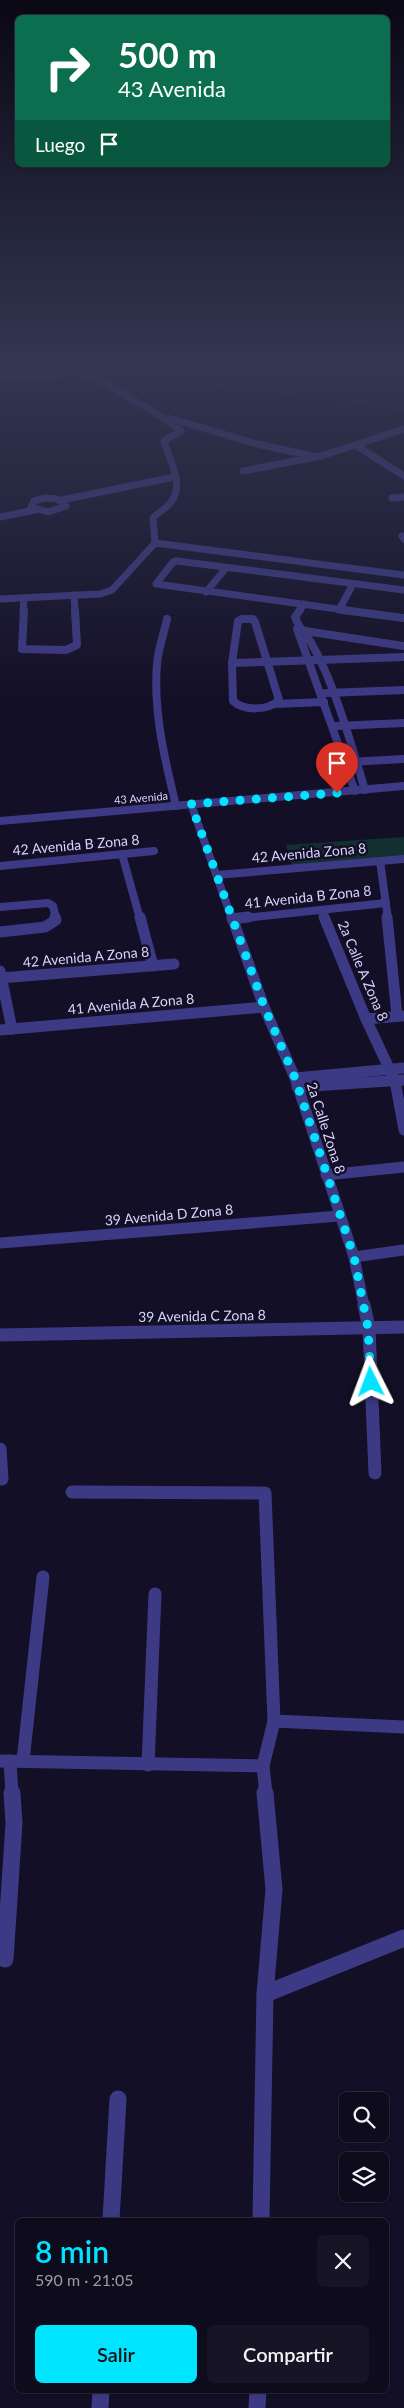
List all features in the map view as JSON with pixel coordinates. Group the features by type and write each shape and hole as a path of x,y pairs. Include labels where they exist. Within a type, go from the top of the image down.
{"street":[{"path":"0,517 32,508 39,499 64,502 175,479 175,497 153,518 155,544 111,591 0,599"},
{"path":"392,498 404,497"},
{"path":"0,512 32,508 58,510 64,502"},
{"path":"155,544 404,575"},
{"path":"404,590 175,562 156,584 404,618"},
{"path":"206,592 226,568"},
{"path":"339,610 353,584"},
{"path":"24,598 22,649 66,650 72,649 77,645 74,595"},
{"path":"304,604 295,617 319,660 365,790"},
{"path":"275,704 278,700 255,622 248,618 238,621 232,663 233,701 236,705 254,708 275,704 324,702"},
{"path":"167,619 157,665 158,697 162,740 176,806"},
{"path":"355,791 297,630 302,628 404,646"},
{"path":"232,663 404,657"},
{"path":"320,693 404,690"},
{"path":"333,726 404,723"},
{"path":"344,762 404,759"},
{"name":"43 Avenida","path":"0,821 404,786"},
{"name":"2a Calle Zona 8","path":"191,804 264,1006 296,1083 354,1257 368,1328 375,1473"},
{"name":"42 Avenida B Zona 8","path":"0,866 154,852"},
{"path":"122,854 153,966"},
{"name":"42 Avenida Zona 8","path":"216,875 404,859"},
{"path":"366,1018 400,1016 380,861"},
{"path":"0,907 48,903 53,906 56,920 45,927 0,932"},
{"name":"41 Avenida B Zona 8","path":"232,919 386,903"},
{"name":"2a Calle A Zona 8","path":"321,910 366,1018 390,1069 400,1081 404,1130"},
{"name":"42 Avenida A Zona 8","path":"0,976 174,964"},
{"path":"0,976 12,1029"},
{"name":"41 Avenida A Zona 8","path":"0,1030 264,1006"},
{"path":"296,1083 404,1068"},
{"path":"296,1083 400,1081"},
{"path":"326,1175 404,1167"},
{"name":"39 Avenida D Zona 8","path":"0,1243 339,1216"},
{"path":"354,1257 404,1250"},
{"name":"39 Avenida C Zona 8","path":"0,1335 404,1328"},
{"path":"0,1449 2,1479"},
{"path":"72,1492 265,1493 274,1721 263,1766 274,1889 265,1994 261,2218"},
{"path":"4,1959 14,1823 11,1761 43,1577"},
{"path":"148,1764 155,1594"},
{"path":"274,1721 404,1727"},
{"path":"11,1761 263,1766"},
{"path":"265,1994 349,1962 404,1938"},
{"path":"111,2218 118,2099"},
{"path":"100,2408 101,2393"},
{"path":"257,2408 258,2393"}],"green space":[{"path":"404,837 404,859 293,868 286,845"}],"route":[{"path":"337,793 191,804 264,1006 295,1078 354,1257 368,1328 371,1382"}]}
